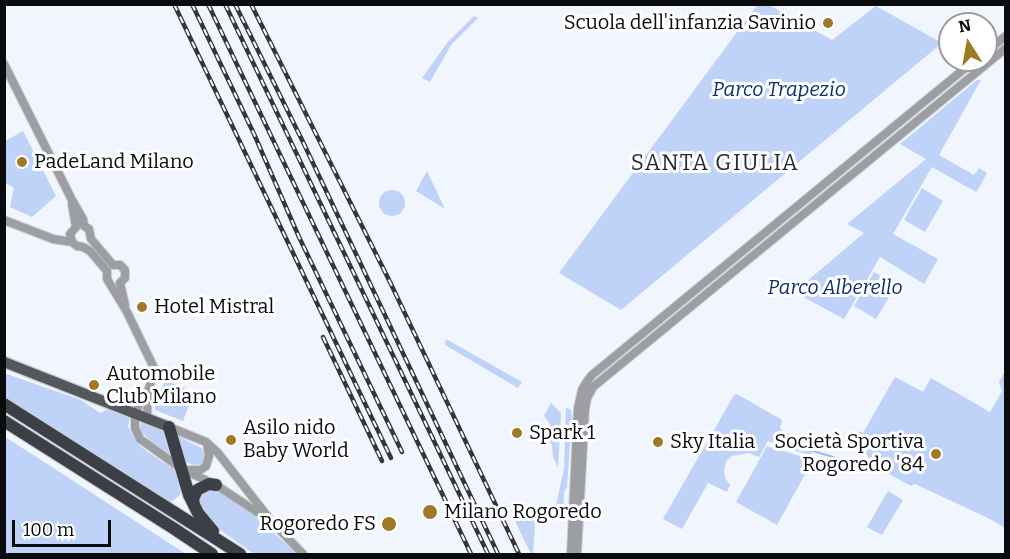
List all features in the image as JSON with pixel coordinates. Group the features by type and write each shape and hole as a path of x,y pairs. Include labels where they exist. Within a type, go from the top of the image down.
{"highway":[{"path":"4,404 240,555"},
{"path":"4,421 212,555"},
{"path":"169,427 194,506 211,529 249,555"},
{"path":"194,506 193,499 197,490 209,484 216,485"}],"main road":[{"path":"4,362 169,427"}],"street":[{"path":"578,555 587,398 599,381 1005,48"},
{"path":"4,64 83,219 80,226 70,234 72,242 90,251 110,268"},
{"path":"571,555 578,408 582,390 592,375 960,72"},
{"path":"4,220 53,239 72,242"},
{"path":"80,226 91,232 91,239 83,247"},
{"path":"91,239 110,268"},
{"path":"111,283 120,283 126,277 125,270 120,265 110,268 106,277 127,312 154,370 148,392 147,418"},
{"path":"120,283 127,312"},
{"path":"148,392 139,404 136,413 135,428 140,439 182,469 216,485 272,522"},
{"path":"169,427 206,441 272,522 303,555"},
{"path":"182,469 196,471 206,466 209,456 206,441"}],"green space":[{"name":"Parco Trapezio","path":"757,5 769,5 832,40 876,6 938,41 938,46 621,310 559,273"},
{"path":"474,16 478,18 451,45 430,82 422,78 447,43"},
{"name":"Parco Alberello","path":"977,80 981,80 939,155 974,175 979,168 987,173 980,186 976,192 932,167 893,234 938,259 924,284 880,257 844,319 794,292 864,233 847,224 926,159 900,144"},
{"name":"PadeLand Milano","path":"23,131 56,196 32,217 10,207 14,188 5,183 5,141"},
{"path":"427,171 445,209 416,191"},
{"path":"922,188 943,201 925,232 904,220"},
{"path":"392,190 401,194 405,203 401,212 392,216 383,212 379,203 383,194"},
{"path":"874,272 896,285 876,319 854,306"},
{"path":"446,339 522,382 518,388 445,345"},
{"name":"Società Sportiva Rogoredo '84","path":"1005,371 1005,528 915,484 911,486 878,468 854,440 858,431 863,433 895,377 923,392 931,378 990,412 1002,391 999,382"},
{"path":"4,373 81,400 100,413 110,408 130,416 128,427 140,446 177,469 180,495 170,503 5,398"},
{"path":"165,380 189,390 191,400 183,421 155,410 155,403"},
{"path":"737,394 782,420 780,429 813,447 811,456 768,441 759,457 748,453 732,456 726,461 724,471 725,478 730,485 727,492 708,483 682,529 663,519 734,395"},
{"path":"551,403 561,413 558,468 553,457 552,445 544,431 550,424 544,416"},
{"path":"566,407 571,410 572,415 567,487 564,492 563,514 554,514 564,469"},
{"path":"143,422 163,431 170,454 160,449 141,432 139,426"},
{"path":"176,435 203,449 205,458 201,464 194,465 185,462"},
{"path":"5,437 38,458 186,554 5,554"},
{"path":"767,446 813,460 777,525 736,502"},
{"path":"215,489 248,510 297,554 254,554 220,530 207,518 198,499 202,491"},
{"path":"888,491 903,500 882,535 867,527"},
{"path":"527,514 534,519 535,523 533,554 512,515"}],"waterway":[{"path":"773,439 853,463"}],"railway":[{"path":"174,4 391,458"},
{"path":"192,4 254,134 299,237 402,452"},
{"path":"208,4 471,554"},
{"path":"225,4 488,554"},
{"path":"235,4 303,142 498,554"},
{"path":"251,4 390,282 519,554"},
{"path":"323,337 382,461"}],"place":[{"name":"Scuola dell'infanzia Savinio","path":"828,23"},
{"name":"PadeLand Milano","path":"22,162"},
{"name":"Hotel Mistral","path":"142,307"},
{"name":"Automobile Club Milano","path":"94,385"},
{"name":"Spark 1","path":"517,433"},
{"name":"Asilo nido Baby World","path":"231,440"},
{"name":"Sky Italia","path":"658,442"},
{"name":"Società Sportiva Rogoredo '84","path":"936,454"},
{"name":"Milano Rogoredo","path":"430,512"},
{"name":"Rogoredo FS","path":"389,524"}],"district":[{"name":"SANTA GIULIA","path":"715,164"}]}
